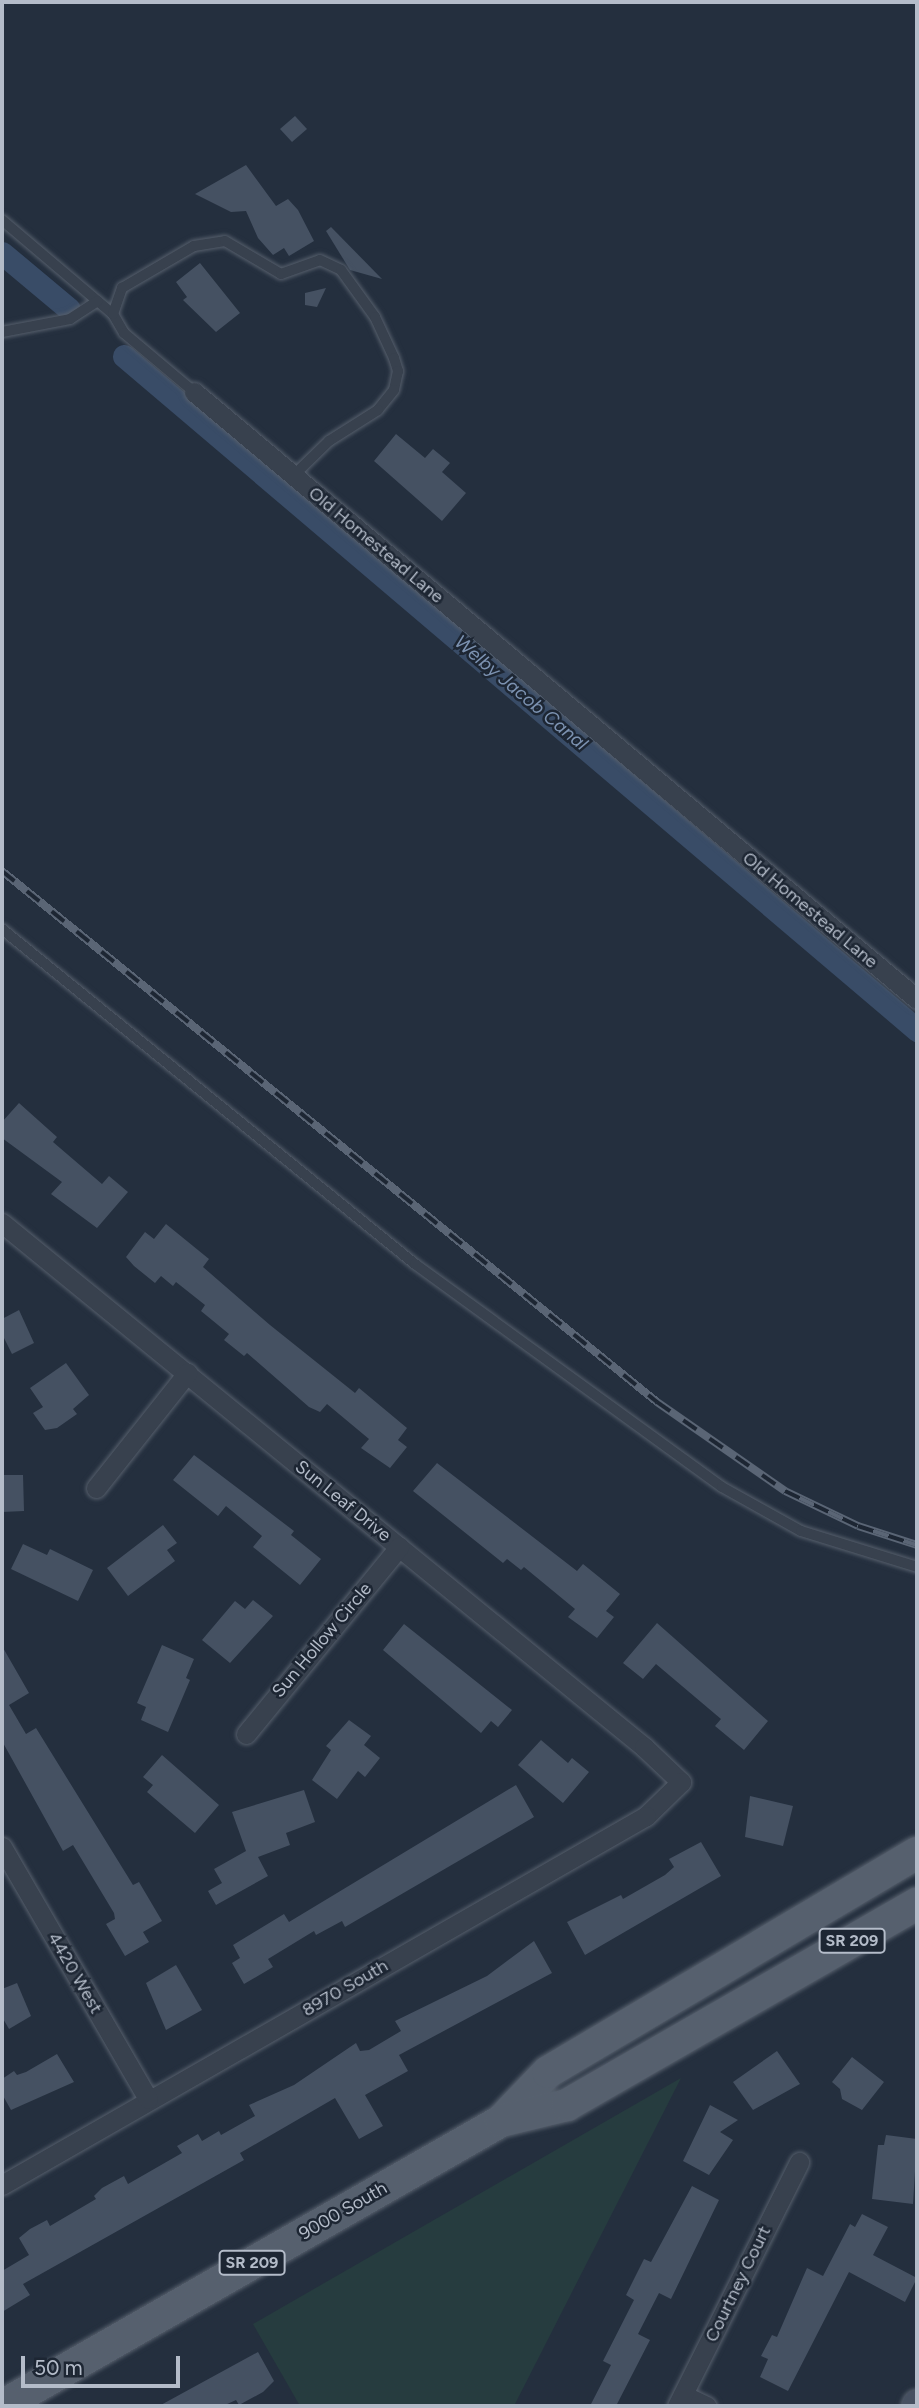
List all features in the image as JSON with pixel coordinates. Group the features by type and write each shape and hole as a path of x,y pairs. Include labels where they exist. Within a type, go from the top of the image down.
{"main road":[{"name":"9000 South","path":"2,2406 501,2120 548,2072 917,1853"},
{"name":"9000 South","path":"501,2120 567,2105 917,1904"}],"street":[{"name":"Old Homestead Lane","path":"194,393 917,999"},
{"name":"Sun Leaf Drive","path":"2,1223 644,1747 681,1782"},
{"path":"96,1488 187,1373"},
{"name":"Sun Hollow Circle","path":"246,1734 399,1547"},
{"name":"8970 South","path":"2,2185 646,1816 681,1782"},
{"name":"4420 West","path":"2,1847 148,2099"},
{"name":"Courtney Court","path":"680,2400 799,2162"},
{"path":"680,2400 707,2406"}],"lane":[{"name":"Old Homestead Lane","path":"2,220 113,314 124,333 194,393"},
{"path":"113,314 122,288 194,246 225,241 281,274 320,260 341,270 375,317 394,358 398,371 394,390 378,410 328,441 293,476"},
{"path":"2,332 70,319 97,301"},
{"path":"2,929 415,1264 722,1487 801,1531 917,1567"}],"green space":[{"path":"681,2078 514,2406 300,2406 253,2324"}],"building":[{"path":"295,116 307,129 292,142 280,129"},
{"path":"246,165 276,206 288,199 298,210 314,241 289,256 284,248 273,255 258,238 246,211 231,212 195,194"},
{"path":"331,227 382,279 350,270 326,231"},
{"path":"200,263 240,313 216,332 183,300 187,297 176,282"},
{"path":"326,288 317,307 305,305 305,293"},
{"path":"396,434 425,458 433,449 450,463 442,472 466,493 442,521 374,461"},
{"path":"19,1103 57,1137 53,1142 102,1184 109,1176 128,1192 97,1228 51,1194 62,1182 2,1138 2,1122"},
{"path":"166,1224 209,1259 203,1267 270,1325 355,1393 359,1388 407,1428 398,1440 407,1447 390,1468 361,1448 369,1439 327,1404 320,1412 309,1407 247,1353 244,1356 224,1340 229,1334 201,1311 205,1305 176,1282 173,1286 161,1276 155,1283 134,1266 126,1257 145,1232 154,1239"},
{"path":"19,1310 34,1343 12,1354 2,1334 2,1319"},
{"path":"66,1363 89,1395 73,1409 77,1414 57,1428 45,1430 33,1413 43,1407 30,1388"},
{"path":"194,1455 294,1531 291,1535 321,1559 300,1585 253,1547 262,1536 226,1506 218,1516 173,1480"},
{"path":"437,1463 577,1571 583,1564 620,1594 606,1611 614,1617 597,1638 568,1617 575,1609 524,1567 521,1570 507,1559 503,1563 413,1491"},
{"path":"2,1475 23,1475 24,1511 2,1512"},
{"path":"163,1525 177,1543 167,1550 175,1561 128,1596 107,1568"},
{"path":"23,1544 47,1555 50,1549 93,1570 78,1601 11,1569"},
{"path":"253,1600 273,1616 230,1663 202,1640 235,1601 245,1609"},
{"path":"657,1623 768,1721 744,1750 715,1726 721,1719 656,1664 643,1679 623,1663"},
{"path":"404,1624 512,1710 498,1727 491,1721 481,1733 383,1650"},
{"path":"162,1645 194,1659 186,1678 190,1680 168,1732 141,1720 146,1707 137,1703"},
{"path":"2,1646 29,1693 9,1705 26,1734 36,1728 133,1885 139,1882 162,1921 143,1932 149,1942 125,1956 106,1924 115,1919 114,1913 73,1845 63,1851 2,1741"},
{"path":"349,1720 371,1736 364,1745 380,1758 365,1777 358,1771 337,1799 312,1780 331,1750 326,1746"},
{"path":"541,1740 568,1763 572,1758 589,1772 563,1803 518,1765"},
{"path":"162,1755 219,1805 195,1833 147,1792 153,1785 143,1777"},
{"path":"516,1785 534,1817 345,1927 342,1921 316,1935 314,1931 268,1959 273,1967 244,1984 232,1963 240,1958 233,1945 284,1914 289,1922"},
{"path":"304,1790 315,1822 286,1833 290,1845 258,1857 268,1876 216,1905 208,1891 222,1883 214,1869 246,1851 232,1812"},
{"path":"750,1796 793,1806 783,1846 745,1837"},
{"path":"701,1842 721,1876 585,1955 567,1922 621,1895 623,1899 665,1875 674,1867 669,1859"},
{"path":"534,1941 552,1973 399,2055 408,2071 365,2095 383,2126 359,2139 335,2098 240,2153 244,2160 23,2284 30,2295 2,2312 2,2271 29,2255 19,2238 30,2229 47,2220 50,2226 96,2199 94,2196 102,2188 124,2176 128,2184 182,2153 177,2146 198,2134 202,2141 219,2131 221,2135 255,2116 249,2105 294,2085 356,2043 360,2051 369,2050 401,2031 395,2021 487,1976"},
{"path":"176,1965 202,2010 166,2030 146,1983"},
{"path":"17,1983 31,2016 9,2029 2,2017 2,1989"},
{"path":"777,2051 800,2084 753,2110 733,2082"},
{"path":"57,2054 74,2082 11,2110 2,2094 2,2079 14,2071 17,2075 26,2072"},
{"path":"852,2057 884,2082 862,2110 842,2099 840,2089 832,2082"},
{"path":"710,2105 738,2120 720,2132 733,2140 709,2175 683,2161"},
{"path":"886,2135 917,2139 913,2204 872,2199 878,2145 884,2145"},
{"path":"692,2186 719,2200 671,2299 659,2293 638,2334 650,2340 616,2406 590,2406 611,2365 603,2361 634,2300 626,2295 644,2259 651,2262"},
{"path":"862,2214 888,2227 873,2255 917,2278 905,2302 849,2272 788,2391 760,2377 768,2359 761,2356 772,2335 777,2337 807,2268 823,2276 850,2224 855,2227"},
{"path":"258,2352 274,2381 263,2392 239,2405 236,2400 223,2406 159,2406"}],"waterway":[{"name":"Welby Jacob Canal","path":"2,253 69,309"},
{"name":"Welby Jacob Canal","path":"124,356 917,1030"}],"railway":[{"path":"2,871 657,1402 785,1491 858,1526 917,1545"}]}
